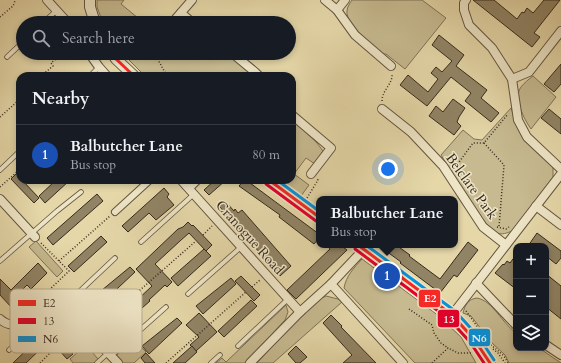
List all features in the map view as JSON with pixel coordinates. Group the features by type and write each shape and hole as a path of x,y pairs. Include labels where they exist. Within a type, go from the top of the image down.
{"street":[{"path":"46,0 62,16"},
{"path":"90,0 90,7 93,16"},
{"path":"178,16 192,0"},
{"path":"325,0 337,10 355,35 391,66"},
{"path":"337,10 345,0"},
{"path":"466,0 464,3 464,10 469,25 492,48 512,79 518,120 527,137 561,169"},
{"path":"181,13 185,16"},
{"path":"512,79 529,72 561,31"},
{"path":"94,60 103,72"},
{"path":"117,60 130,72"},
{"path":"240,60 255,72"},
{"name":"Belclare Park","path":"382,109 411,132 443,166 452,172 483,227 506,246"},
{"path":"296,117 331,148 311,174"},
{"path":"452,315 561,174"},
{"path":"115,212 146,184"},
{"name":"Cranogue Road","path":"185,184 300,312"},
{"path":"191,191 195,184"},
{"path":"274,184 316,215"},
{"path":"0,199 33,235"},
{"path":"536,206 561,225"},
{"path":"250,363 300,312 331,284 360,248"},
{"path":"362,248 452,315 474,339 490,363"},
{"path":"476,283 513,322"},
{"path":"331,284 403,363"},
{"path":"0,319 10,324"},
{"path":"549,347 561,355"},
{"path":"108,353 118,363"}],"lane":[{"path":"51,16 57,10"},
{"path":"7,57 16,49"},
{"path":"94,72 99,67"},
{"path":"0,170 16,156"},
{"path":"140,242 191,191"},
{"path":"0,261 33,235 57,211 81,192"},
{"path":"188,294 241,246"},
{"path":"80,289 115,258"},
{"path":"238,346 288,299"},
{"path":"142,325 166,307"},
{"path":"97,363 106,353"},
{"path":"211,363 220,356"}],"path":[{"path":"0,17 13,6 15,1"},
{"path":"46,72 53,66 51,63 55,60"},
{"path":"158,60 165,72"},
{"path":"382,109 382,95 392,79 391,66"},
{"path":"0,116 16,103"},
{"path":"484,143 509,112 511,119"},
{"path":"458,174 452,172 473,143 484,143 504,165 498,239"},
{"path":"0,187 16,173"},
{"path":"302,205 318,180 311,174"},
{"path":"59,261 115,212"},
{"path":"203,235 218,221"},
{"path":"494,226 506,229 513,224"},
{"path":"33,235 69,271 50,289"},
{"path":"141,289 196,241"},
{"path":"252,287 266,274"},
{"path":"166,363 246,292"},
{"path":"460,303 489,343 504,356 508,363"},
{"path":"409,309 432,325 434,333 448,348 458,353 473,353"},
{"path":"432,363 448,348"},
{"path":"40,363 50,353"}],"shaded area":[{"path":"97,0 124,0 121,4 136,16 100,16 97,7"},
{"path":"352,0 422,0 446,18 405,69 386,54 382,54 366,40 350,22 347,11"},
{"path":"129,60 234,60 248,72 141,72"},
{"path":"533,76 556,97 531,129 520,108 518,97 521,87"},
{"path":"511,108 519,130 553,166 553,177 512,231 501,234 491,229 476,210 441,155 463,130 474,139 482,140"},
{"path":"296,123 317,143 323,151 315,164 306,158 296,171"},
{"path":"296,175 309,185 301,196 285,184 296,184"},
{"path":"36,241 63,271 57,277 29,247"},
{"path":"362,259 435,313 461,337 476,363 415,363 344,288 348,276"},
{"path":"326,296 338,299 342,302 273,363 257,363 290,327 320,299"},
{"path":"477,298 488,303 513,331 513,351 543,351 561,363 509,363 505,355 491,342 471,316 463,313 467,303"},
{"path":"286,305 288,312 285,320 245,363 216,363 222,358 226,362"},
{"path":"142,348 146,352 134,363 123,363 116,356 119,353 142,353"},
{"path":"77,353 93,353 98,359 94,363 73,363 70,359"}],"building":[{"path":"473,0 494,0 517,19 527,8 533,13 544,0 560,0 534,33 540,37 532,47"},
{"path":"439,35 464,55 456,66 487,90 481,98 499,113 491,122 465,101 471,93 451,77 427,106 400,85 408,75 428,92 438,79 431,73 436,67 442,72 452,61 432,45"},
{"path":"561,64 561,84 554,92 544,84"},
{"path":"453,99 465,108 457,122 461,126 454,135 429,116 436,106 443,112"},
{"path":"549,109 561,119 561,134 541,118"},
{"path":"16,174 16,184 26,184 39,198 34,203 11,179"},
{"path":"52,184 66,184 45,203 39,196"},
{"path":"211,184 221,184 209,195 204,190"},
{"path":"241,184 251,184 316,232 316,242 314,244 279,217 280,215 239,186"},
{"path":"164,188 169,194 167,197 174,205 156,220 149,213 128,232 122,226"},
{"path":"97,194 103,201 53,245 47,238"},
{"path":"225,201 234,211 235,209 238,213 242,210 291,266 280,276 219,206"},
{"path":"188,222 192,226 193,225 212,245 206,251 189,233 180,241 155,264 172,282 167,287 165,285 142,308 142,295 152,286 136,269 178,229 183,227"},
{"path":"537,233 561,251 561,258 556,264 549,258 549,243 530,243"},
{"path":"101,236 107,242 74,272 68,266"},
{"path":"468,242 478,250 457,277 454,275 440,293 386,251 388,248 400,248 440,279"},
{"path":"329,248 344,248 347,250 296,299 287,290 330,249"},
{"path":"204,249 211,256 178,286 171,278"},
{"path":"513,259 513,287 495,273 507,261 510,263"},
{"path":"38,263 47,273 31,289 27,285 23,289 12,289"},
{"path":"130,267 135,272 117,289 103,289"},
{"path":"241,276 260,295 254,301 235,281"},
{"path":"549,276 561,286 561,319 549,309"},
{"path":"231,278 236,284 203,314 196,306"},
{"path":"0,279 10,289 10,306 0,295"},
{"path":"251,300 257,306 224,337 218,331"},
{"path":"199,313 217,332 196,351 190,345 199,337 186,325"},
{"path":"331,315 376,363 343,363 352,355 323,323"},
{"path":"177,318 182,323 149,354 142,346"},
{"path":"192,346 197,352 185,363 173,363"},
{"path":"296,346 307,357 300,363 296,363 288,354"},
{"path":"23,353 36,353 26,363 13,363"},
{"path":"62,353 73,354 67,359"},
{"path":"146,353 155,363 145,363 141,358"}],"transit line":[{"name":"E2","path":"117,60 130,72"},
{"name":"13","path":"266,184 316,221"},
{"name":"E2","path":"274,184 316,215"},
{"name":"N6","path":"282,184 316,209"},
{"name":"E2","path":"362,248 452,315 474,339 490,363"},
{"name":"N6","path":"370,248 455,311 478,336 494,360"},
{"name":"13","path":"355,249 449,319 470,342 484,363"}],"place":[{"name":"Balbutcher Lane","path":"387,276"}]}
